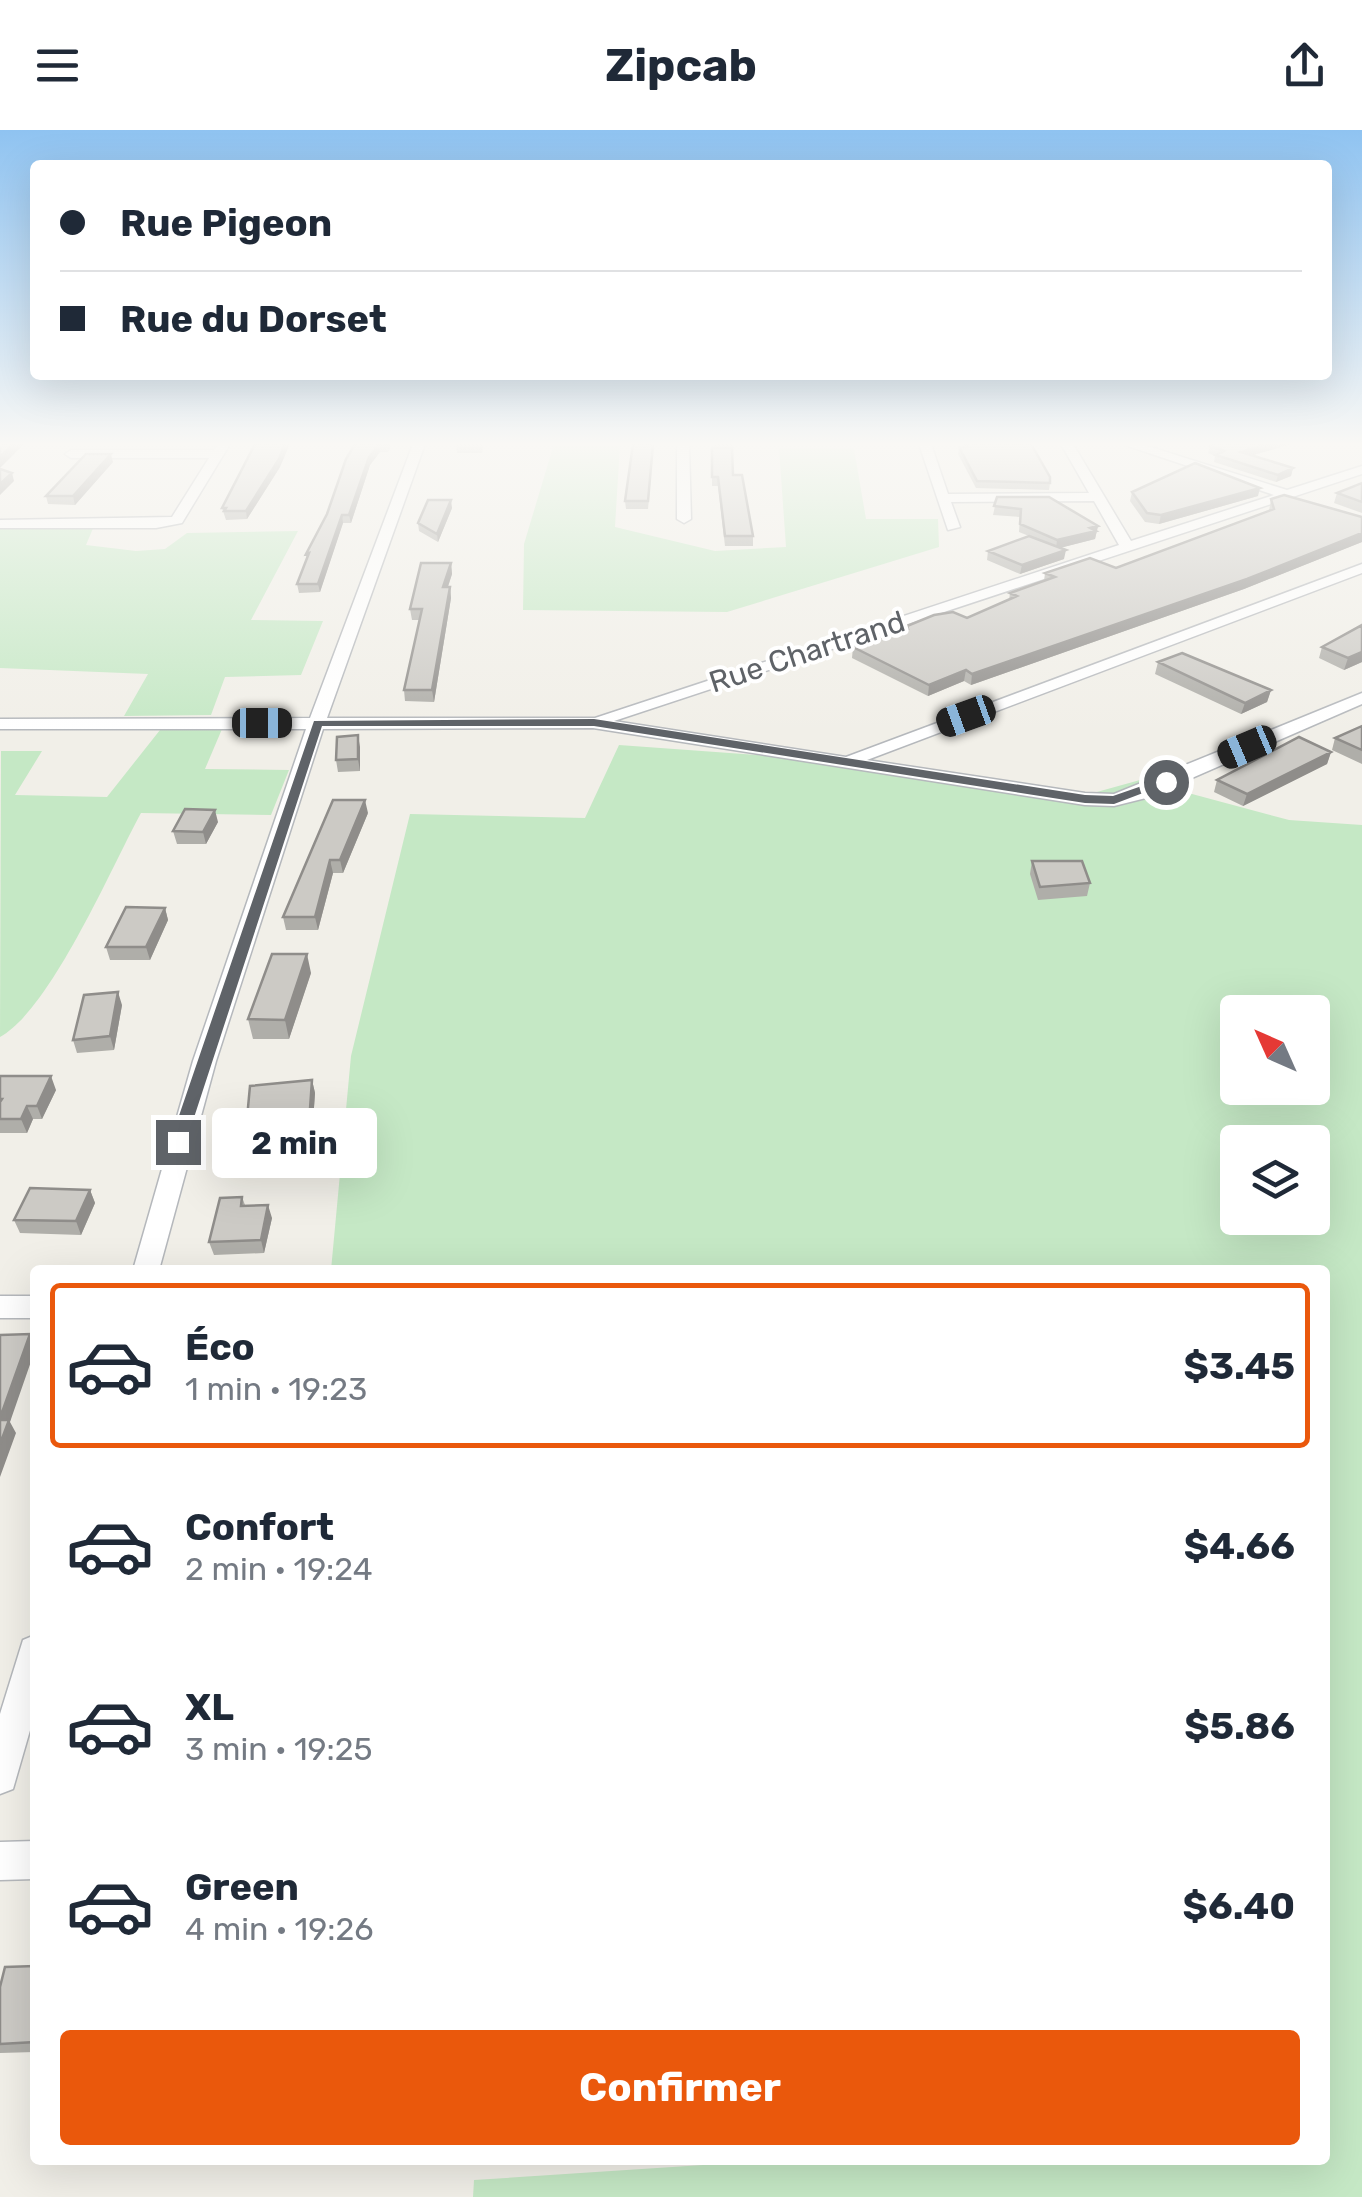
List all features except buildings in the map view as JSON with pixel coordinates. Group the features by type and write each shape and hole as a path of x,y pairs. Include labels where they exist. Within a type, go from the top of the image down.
{"street":[{"path":"147,1265 186,1111 384,540"},
{"path":"1123,540 1127,547"},
{"name":"Rue Chartrand","path":"594,722 1147,540"},
{"path":"848,760 1362,568"},
{"path":"0,724 594,722 1085,799 1114,800 1139,794 1362,698"},
{"path":"0,1307 30,1307"},
{"path":"0,1776 30,1669"},
{"path":"0,1861 30,1860"}],"green space":[{"path":"0,540 88,540 86,545 136,551 165,549 177,540 293,540 251,620 323,621 301,675 225,677 211,715 124,716 148,674 0,668"},
{"path":"525,540 671,540 715,551 786,547 786,540 939,540 939,547 727,612 523,610"},
{"path":"222,729 205,769 289,770 271,815 141,813 59,968 19,1022 0,1037 1,751 42,751 15,795 107,797 160,730"},
{"path":"619,745 771,756 847,756 1086,795 1140,780 1289,820 1362,825 1362,2197 473,2197 474,2180 704,2165 1330,2165 1330,1265 331,1265 351,1056 410,814 585,818"}],"route":[{"path":"178,1142 318,723 594,722 1085,799 1114,800 1166,782"}]}
